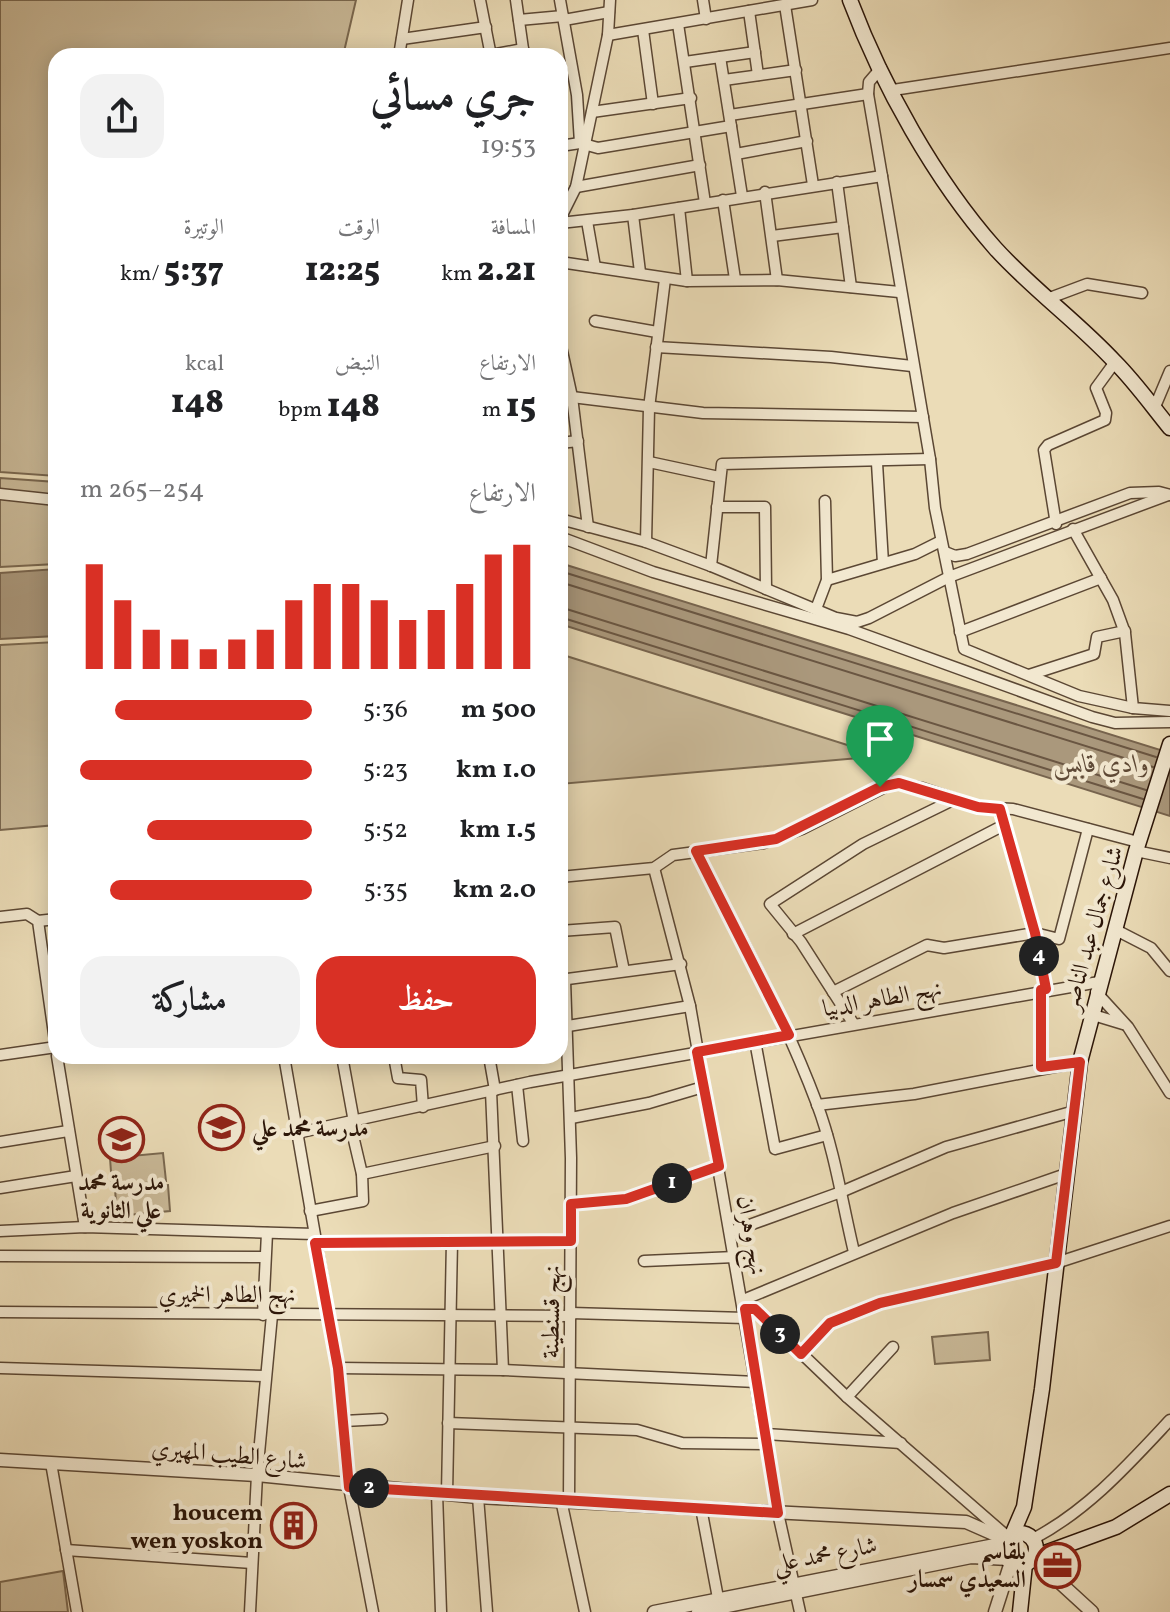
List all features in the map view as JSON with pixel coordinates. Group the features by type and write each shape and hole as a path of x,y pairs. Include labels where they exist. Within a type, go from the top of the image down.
{"main road":[{"path":"850,0 881,68 936,169 963,209 1047,299 1115,362 1170,428"},
{"name":"شارع جمال عبد الناصر","path":"1008,1539 1024,1507 1056,1263 1071,1112 1080,1062 1097,987 1138,842 1170,744"},
{"path":"1021,1561 1116,1527 1170,1495"},
{"name":"شارع جمال عبد الناصر","path":"1021,1561 1032,1539 1024,1507"},
{"path":"1008,1539 1075,1543"},
{"path":"1008,1539 1021,1561 1020,1612"},
{"path":"1012,1612 1021,1561"}],"street":[{"path":"400,48 408,0"},
{"path":"480,0 490,48"},
{"path":"519,0 523,48"},
{"path":"560,0 583,144"},
{"path":"703,0 706,19"},
{"path":"608,35 812,0"},
{"path":"785,5 813,185"},
{"path":"519,20 564,18 610,6 608,35 592,112 576,187 568,204"},
{"path":"749,11 758,75"},
{"path":"678,24 705,203"},
{"path":"402,39 486,27"},
{"path":"643,30 653,104"},
{"path":"893,90 1170,48"},
{"path":"685,62 755,52"},
{"path":"720,57 742,196"},
{"path":"881,68 869,82 868,94 943,546 966,651 1091,700 1170,711"},
{"path":"724,80 796,70"},
{"path":"568,145 583,144 598,148 696,132 730,120 868,94"},
{"path":"592,112 691,98"},
{"path":"736,154 807,141"},
{"path":"576,187 700,165"},
{"path":"568,221 633,215 882,176"},
{"path":"837,182 851,287"},
{"path":"765,192 777,280"},
{"path":"723,200 735,279"},
{"path":"679,208 687,281"},
{"path":"633,215 640,272"},
{"path":"587,221 595,267"},
{"path":"772,236 843,227"},
{"path":"568,263 687,281 777,280 899,292"},
{"path":"646,542 649,408 665,279"},
{"path":"1047,299 1087,284 1142,293"},
{"path":"595,321 657,332"},
{"path":"656,347 831,357 912,366"},
{"path":"1061,534 1055,521 1044,450 1105,420 1106,413 1096,388 1115,362"},
{"path":"1154,409 1170,371"},
{"path":"568,398 649,408 923,417"},
{"path":"568,405 578,441 588,527"},
{"path":"568,442 578,441"},
{"path":"711,566 722,464 877,463 930,459"},
{"path":"649,462 719,477"},
{"path":"877,463 883,563"},
{"path":"943,546 955,556 967,554 1130,493 1159,492 1169,495"},
{"path":"0,494 48,499"},
{"path":"568,521 646,542 836,618 862,621 949,577 1169,495"},
{"path":"816,609 827,580 825,501"},
{"path":"717,507 765,507 766,589"},
{"path":"1073,529 1101,578 1125,631 1133,708"},
{"path":"568,540 653,572 849,629 1092,717 1115,723 1170,722"},
{"path":"827,580 943,546"},
{"path":"960,632 1101,578"},
{"path":"1029,675 1092,655 1096,651 1097,637 1125,631"},
{"path":"568,876 654,868 665,858 776,839 893,783 978,807 1013,809 1138,842 1170,858"},
{"path":"853,1023 771,903 863,844 955,799"},
{"path":"1000,809 1035,933 1043,990 1041,1067"},
{"path":"793,934 1004,825"},
{"path":"833,992 927,945 944,948 1035,933 1059,939 1088,829"},
{"path":"696,851 789,1035 817,1105 854,1252"},
{"name":"نهج وهران","path":"654,868 690,1006 778,1513 800,1612"},
{"path":"0,917 27,914 38,921 48,920"},
{"path":"38,921 48,992"},
{"path":"568,930 615,927 624,971"},
{"path":"1114,929 1151,948 1170,971"},
{"path":"568,979 681,964"},
{"path":"1097,987 1128,1027 1170,1093"},
{"name":"نهج الطاهر الدبيا","path":"297,1133 517,1085 853,1023 1043,990 1097,987"},
{"path":"568,1029 690,1006"},
{"path":"1090,1014 1128,1027"},
{"path":"755,1041 775,1149 827,1135"},
{"path":"0,1055 48,1049"},
{"name":"نهج قسنطينة","path":"568,1052 571,1315 570,1427 565,1500 585,1612"},
{"path":"817,1105 914,1094 1041,1067 1080,1062"},
{"path":"58,1064 85,1227"},
{"path":"285,1064 338,1368 349,1487 373,1612"},
{"path":"310,1211 362,1202 362,1174 343,1064"},
{"path":"395,1064 398,1078 421,1080 423,1107"},
{"path":"490,1064 503,1370"},
{"path":"517,1085 523,1141"},
{"path":"571,1118 649,1103 703,1087"},
{"path":"730,1232 841,1192 959,1142 1071,1112"},
{"path":"0,1142 68,1131"},
{"path":"362,1174 495,1146"},
{"path":"571,1204 626,1199 719,1166"},
{"path":"744,1309 854,1252 1066,1174"},
{"path":"0,1188 76,1176"},
{"path":"801,1354 830,1323 880,1303 1056,1263 1170,1226"},
{"path":"0,1231 85,1227 267,1233 314,1238 571,1241"},
{"path":"250,1612 268,1315 267,1233"},
{"path":"441,1612 442,1493 448,1423 452,1241"},
{"path":"0,1256 265,1257"},
{"path":"644,1261 735,1257"},
{"path":"744,1309 755,1309 847,1397 1008,1539"},
{"name":"نهج الطاهر الخميري","path":"0,1312 571,1315 744,1309"},
{"path":"847,1397 893,1347"},
{"path":"0,1368 265,1376"},
{"path":"338,1368 503,1370 756,1382"},
{"path":"344,1421 382,1419"},
{"path":"1032,1539 1069,1519 1112,1481 1170,1420"},
{"path":"448,1423 637,1430 682,1443 766,1439 901,1443"},
{"name":"شارع الطيب المهيري","path":"0,1460 257,1475 349,1487 478,1497 966,1522 1008,1539"},
{"path":"51,1463 77,1612"},
{"path":"478,1497 487,1612"},
{"path":"701,1508 718,1598"},
{"name":"شارع محمد علي","path":"698,1612 792,1587 1008,1539"},
{"path":"66,1550 252,1563"},
{"name":"شارع محمد علي","path":"654,1612 718,1598 971,1557 1021,1561"},
{"path":"995,1612 1021,1561 1092,1612"}],"shaded area":[{"path":"0,0 356,0 345,48 48,48 48,475 0,472"},
{"path":"0,478 48,481 48,564 0,567"},
{"path":"48,642 48,826 0,830 0,645"},
{"path":"568,657 882,756 568,783"},
{"path":"163,1153 166,1181 112,1186 110,1158"},
{"path":"168,1185 170,1211 117,1216 115,1189"},
{"path":"988,1332 990,1360 935,1364 932,1337"},
{"path":"63,1571 68,1612 0,1612 0,1582"}],"water":[{"name":"وادي قابس","path":"568,565 1170,753 1170,816 568,627"},
{"path":"48,570 48,636 0,639 0,573"}],"place":[{"name":"مدرسة محمد علي","path":"221,1128"},
{"name":"مدرسة محمد علي الثانوية","path":"121,1140"},
{"name":"houcem wen yoskon","path":"294,1526"},
{"name":"بلقاسم السعيدي سمسار","path":"1057,1565"}],"route":[{"path":"899,783 978,807 1000,809 1035,933 1046,989 1041,990 1041,1067 1080,1062 1074,1092 1056,1263 880,1303 830,1323 801,1354 755,1309 745,1309 778,1513 349,1487 338,1368 315,1243 571,1241 571,1204 626,1199 719,1166 697,1052 789,1035 696,851 776,839 802,829 880,787 899,783"}]}
